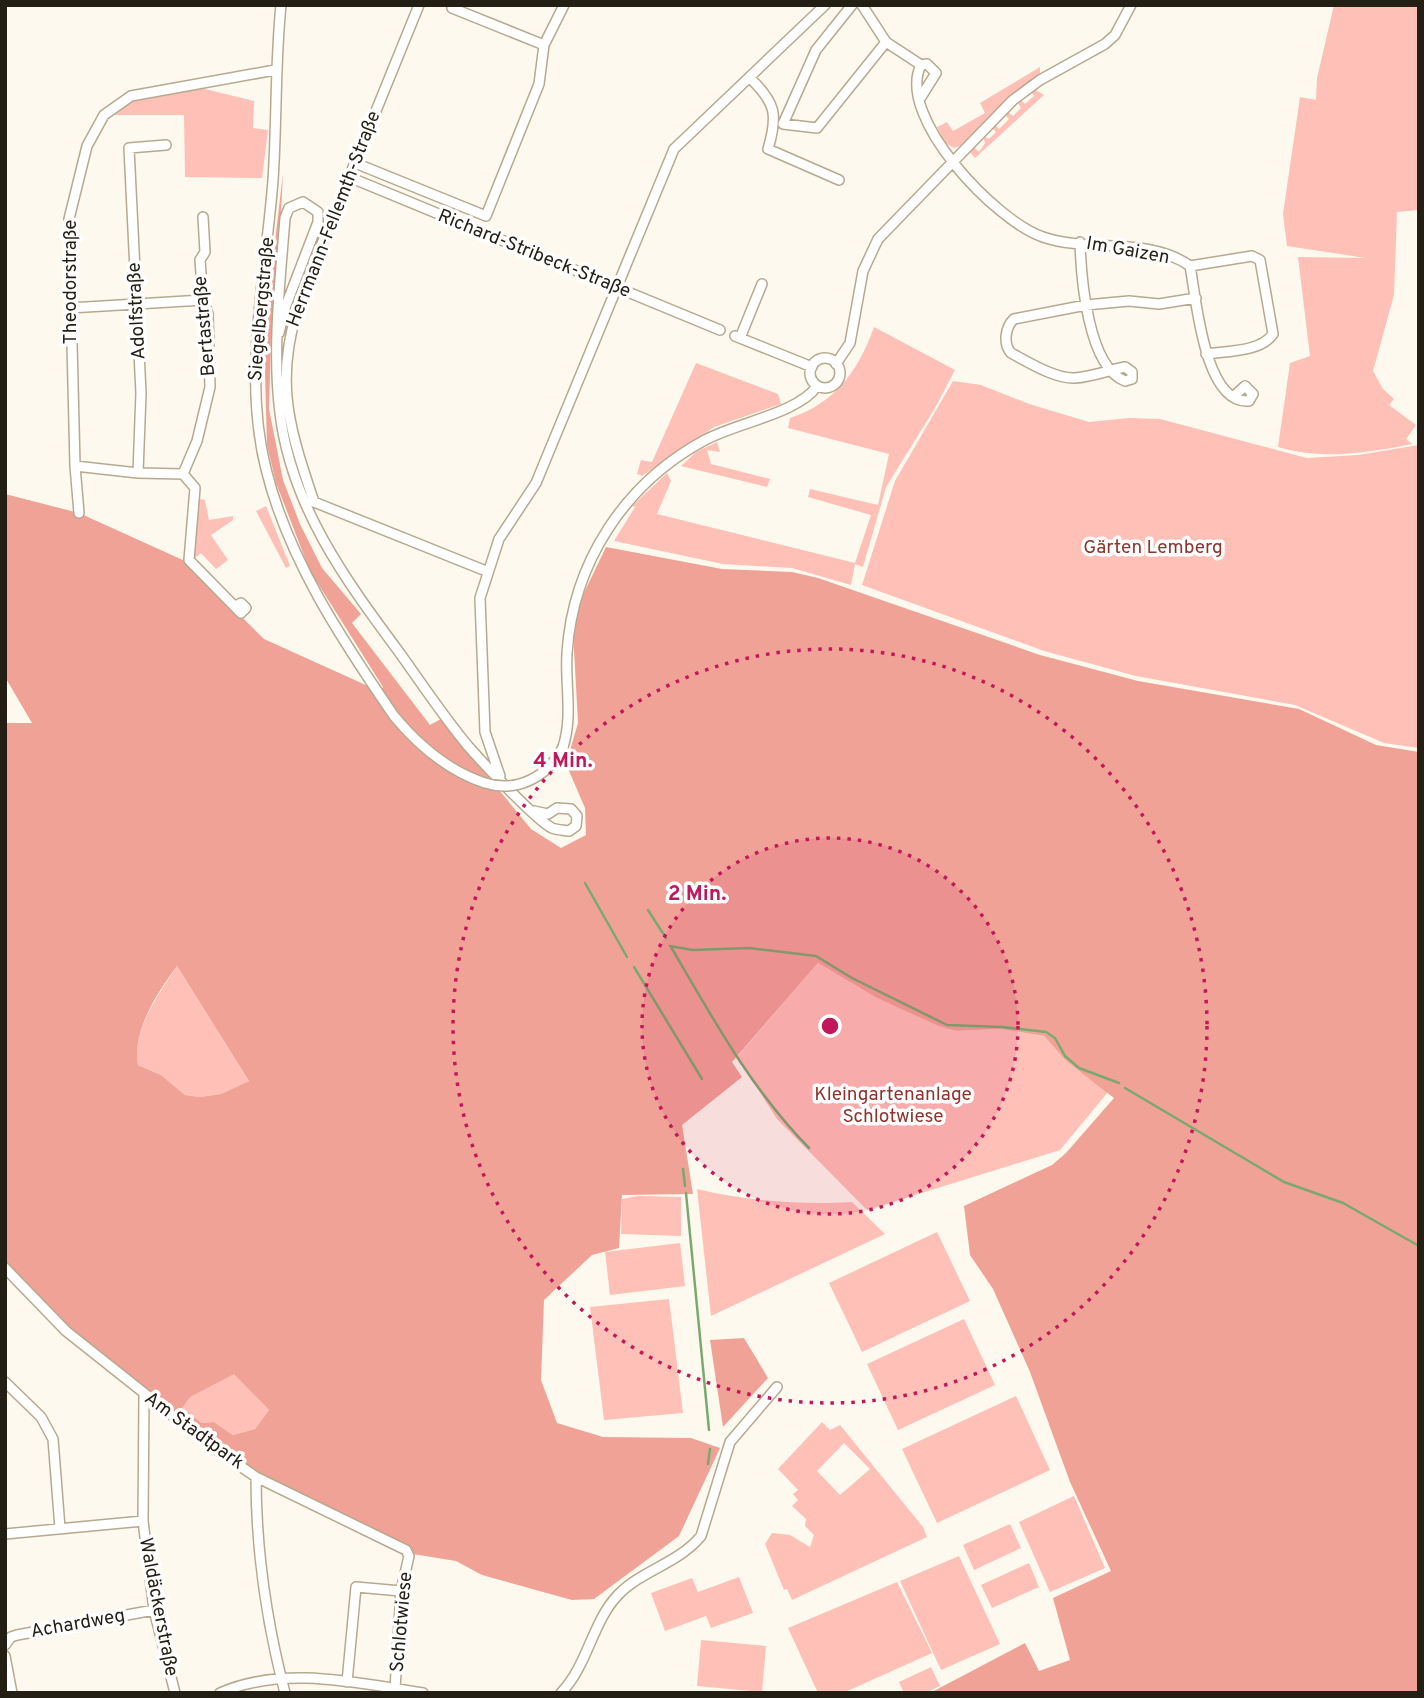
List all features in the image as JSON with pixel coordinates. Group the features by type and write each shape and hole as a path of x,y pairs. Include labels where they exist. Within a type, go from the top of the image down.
{"street":[{"name":"Siegelbergstraße","path":"281,5 275,70 273,177 257,341 256,390 260,441 272,491 303,568 394,716 440,761 485,783 511,787 525,783 550,767 563,747 569,720 566,664 571,617 584,574 615,518 645,482 678,454 716,433 799,403 817,386"},
{"name":"Herrmann-Fellemth-Straße","path":"419,5 304,288 288,344 284,381 294,443 314,502 486,571"},
{"path":"355,163 486,216 539,84 544,45 564,5"},
{"path":"501,779 488,750 485,732 480,598 486,571 499,539 536,483 674,149 825,5"},
{"path":"852,5 816,50 783,124 817,128 886,43"},
{"path":"862,5 886,43 901,55 921,65 933,67 936,73 921,97"},
{"path":"836,363 850,343 863,271 873,246 1025,91 1058,69 1105,44 1123,24 1131,5"},
{"path":"448,7 544,45"},
{"name":"Im Gaizen","path":"901,55 915,79 927,126 953,162 1024,229 1048,239 1155,251 1189,266 1206,354 1215,378 1234,396"},
{"path":"915,79 921,65"},
{"name":"Theodorstraße","path":"79,513 75,466 69,219 87,146 104,116 131,96 275,70"},
{"path":"750,78 762,90 775,114 768,149 839,180"},
{"name":"Adolfstraße","path":"138,473 142,412 130,148 166,145"},
{"name":"Richard-Stribeck-Straße","path":"349,177 720,330"},
{"path":"279,333 298,271 318,222 318,212 303,202 289,208 285,218 282,266 279,333 277,385 282,427 295,475 316,530 347,582 450,723 534,811"},
{"name":"Bertastraße","path":"183,474 197,440 211,387 208,314 203,300 200,260 205,252 204,217"},
{"path":"1080,242 1087,305 1098,349 1109,370 1070,378 1008,350 1007,329 1014,319 1087,305 1129,301 1158,304 1196,298"},
{"path":"1189,266 1252,256 1261,260 1273,334 1268,341 1259,345 1206,354"},
{"path":"282,266 288,275 298,271"},
{"path":"762,284 738,337 812,367"},
{"path":"70,308 203,300"},
{"path":"823,359 836,363 840,373 836,383 828,388 817,386 811,378 812,367 823,359"},
{"path":"75,466 138,473 183,474 195,488 189,560 235,606"},
{"name":"Am Stadtpark","path":"5,1268 66,1331 144,1395 256,1477 405,1550 409,1556"},
{"path":"5,1382 48,1427 53,1439 60,1528"},
{"path":"561,1693 579,1669 605,1613 618,1595 686,1552 701,1536 730,1442 778,1387"},
{"name":"Waldäckerstraße","path":"144,1395 143,1521 154,1610 175,1693"},
{"path":"256,1477 256,1537 264,1602 285,1693"},
{"path":"5,1534 143,1521"},
{"name":"Schlotwiese","path":"395,1689 401,1591 409,1556"},
{"path":"347,1682 356,1587 401,1591"},
{"name":"Achardweg","path":"5,1645 10,1637 17,1635 154,1610"},
{"path":"5,1656 12,1693"},
{"path":"221,1692 281,1678 347,1682 423,1693"}],"green space":[{"path":"1334,5 1419,5 1419,210 1397,212 1394,295 1373,371 1383,389 1394,399 1389,405 1416,425 1406,439 1412,444 1328,454 1278,447 1290,363 1310,356 1298,257 1366,258 1287,246 1283,214 1300,97 1316,100 1317,78"},
{"path":"1040,67 1040,75 1020,89 963,145 954,148 945,143 937,127 947,122 953,131 985,113 980,103"},
{"path":"201,88 254,101 253,128 268,130 262,178 185,177 184,115 113,115 129,100"},
{"path":"1034,89 1044,95 975,158 969,151 974,147 979,152 985,143 983,136 989,139 996,132 992,128 995,125 999,129 1009,119 1005,115 1008,112 1013,116 1021,108 1018,103 1021,100 1025,104 1034,96 1031,92"},
{"path":"874,327 955,370 886,487 863,567 855,564 851,585 792,568 723,564 614,541 635,507 632,506 667,473 671,481 657,514 855,563 871,515 808,497 810,489 878,505 889,454 788,428 790,418 820,404 843,384 860,358"},
{"path":"696,363 778,394 781,404 714,427 642,476 637,474 641,460 652,462"},
{"name":"Gärten Lemberg","path":"953,381 981,385 1029,404 1089,422 1129,418 1160,419 1307,458 1358,455 1419,445 1419,748 1384,743 1295,705 1136,676 1044,651 862,585 895,481"},
{"path":"717,442 720,452 707,450 711,464 770,479 767,487 681,466 696,452"},
{"path":"196,498 205,500 209,520 233,516 233,520 211,535 228,560 216,569 201,553 195,558 192,555"},
{"path":"266,506 290,566 286,568 256,511"},
{"name":"Kleingartenanlage Schlotwiese","path":"818,963 875,997 957,1031 1000,1029 1044,1036 1065,1060 1108,1092 1060,1150 867,1210 777,1119 737,1057"},
{"path":"177,966 249,1081 221,1094 200,1097 185,1095 161,1075 138,1065 139,1039 148,1013"},
{"path":"697,1189 774,1201 852,1202 885,1234 711,1316"},
{"path":"638,1196 681,1197 681,1236 621,1234 622,1199"},
{"path":"937,1232 970,1301 862,1352 829,1283"},
{"path":"680,1243 685,1286 610,1295 605,1252"},
{"path":"669,1299 683,1413 604,1420 590,1307"},
{"path":"964,1319 995,1385 898,1430 867,1364"},
{"path":"234,1373 269,1410 255,1429 233,1435 214,1422 202,1423 181,1408 189,1397"},
{"path":"1016,1396 1050,1470 937,1523 902,1449"},
{"path":"822,1422 830,1430 840,1425 923,1527 927,1537 792,1600 787,1589 784,1590 765,1544 772,1533 790,1535 810,1547 814,1535 805,1526 806,1519 792,1506 798,1500 793,1494 798,1490 778,1469","holes":["844,1443 870,1469 840,1495 817,1471"]},
{"path":"1074,1496 1105,1568 1050,1592 1019,1522"},
{"path":"1010,1524 1021,1548 974,1570 963,1545"},
{"path":"959,1556 1000,1644 941,1670 900,1581"},
{"path":"1029,1563 1039,1587 992,1608 981,1585"},
{"path":"739,1577 753,1613 711,1628 706,1616 665,1631 651,1593 692,1578 698,1592"},
{"path":"897,1582 932,1653 843,1693 818,1693 788,1628"},
{"path":"701,1640 766,1646 762,1692 697,1686"},
{"path":"931,1667 940,1686 925,1693 904,1693 899,1682"}],"shaded area":[{"path":"283,173 278,271 271,338 269,409 283,480 300,524 322,568 361,614 352,623 430,725 441,719 531,829 561,848 586,835 585,808 566,764 578,723 573,631 581,599 606,547 722,569 792,572 818,578 1040,655 1138,681 1299,709 1376,745 1419,752 1419,1693 930,1693 1025,1643 1039,1671 1070,1660 1053,1598 1111,1571 1070,1482 1030,1372 993,1289 970,1255 964,1206 1052,1165 1066,1153 1114,1098 1065,1060 1044,1036 1000,1029 957,1031 939,1026 875,997 818,963 732,1062 742,1077 682,1125 693,1194 622,1195 619,1248 592,1255 544,1300 541,1380 557,1423 603,1437 691,1438 720,1448 679,1536 594,1599 572,1600 482,1575 456,1561 413,1554 411,1549 260,1476 214,1444 70,1330 5,1262 5,723 32,723 5,677 5,494 79,513 185,561 264,639 379,691 383,687 310,571 276,483 267,445 264,336","holes":["177,966 249,1081 221,1094 200,1097 185,1095 161,1075 138,1065 137,1052 142,1026 154,1000","234,1374 269,1410 255,1429 233,1435 214,1422 202,1423 182,1408 190,1397"]},
{"path":"744,1338 768,1378 723,1427 710,1340"}],"waterway":[{"path":"585,883 627,957"},
{"path":"648,910 666,938"},
{"path":"670,946 693,950 749,948 816,956 852,978 947,1025 1046,1032 1055,1038 1065,1056 1079,1068 1119,1083"},
{"path":"671,947 717,1026 751,1077 809,1148"},
{"path":"634,967 702,1079"},
{"path":"1125,1088 1284,1182 1343,1203 1419,1246"},
{"path":"683,1169 685,1186"},
{"path":"686,1193 709,1430"},
{"path":"708,1464 710,1449"}]}
